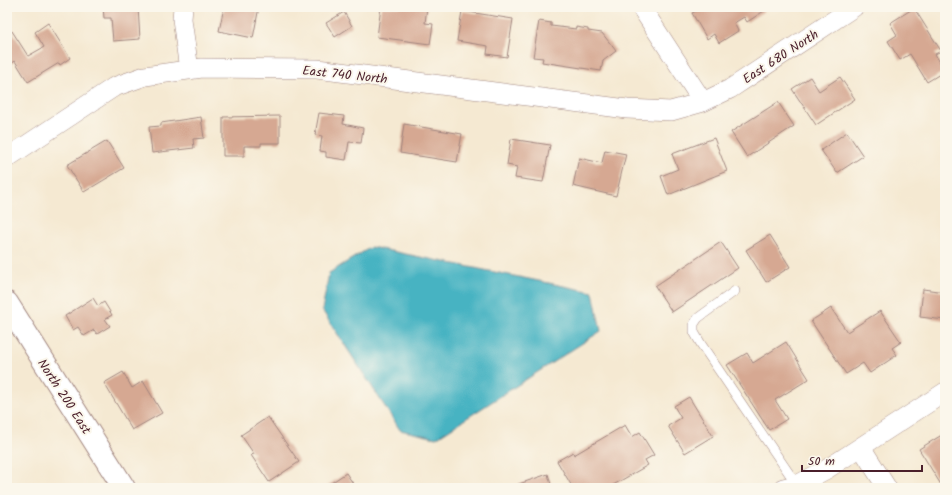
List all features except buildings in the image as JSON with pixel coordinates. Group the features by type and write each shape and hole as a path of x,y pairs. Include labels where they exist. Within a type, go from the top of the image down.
{"street":[{"path":"183,7 182,19 189,70"},
{"path":"641,7 703,102"},
{"name":"East 680 North","path":"703,102 730,89 854,7"},
{"name":"East 740 North","path":"7,158 114,87 145,76 202,68 316,69 627,109 671,111 703,102"},
{"name":"North 200 East","path":"7,303 124,488"},
{"path":"790,486 827,469 945,392"},
{"path":"861,447 887,488"}],"lane":[{"path":"735,290 698,318 694,324 694,332 725,379 790,486"}],"water":[{"path":"371,247 593,292 601,331 436,438 400,430 322,310 329,273"}]}
